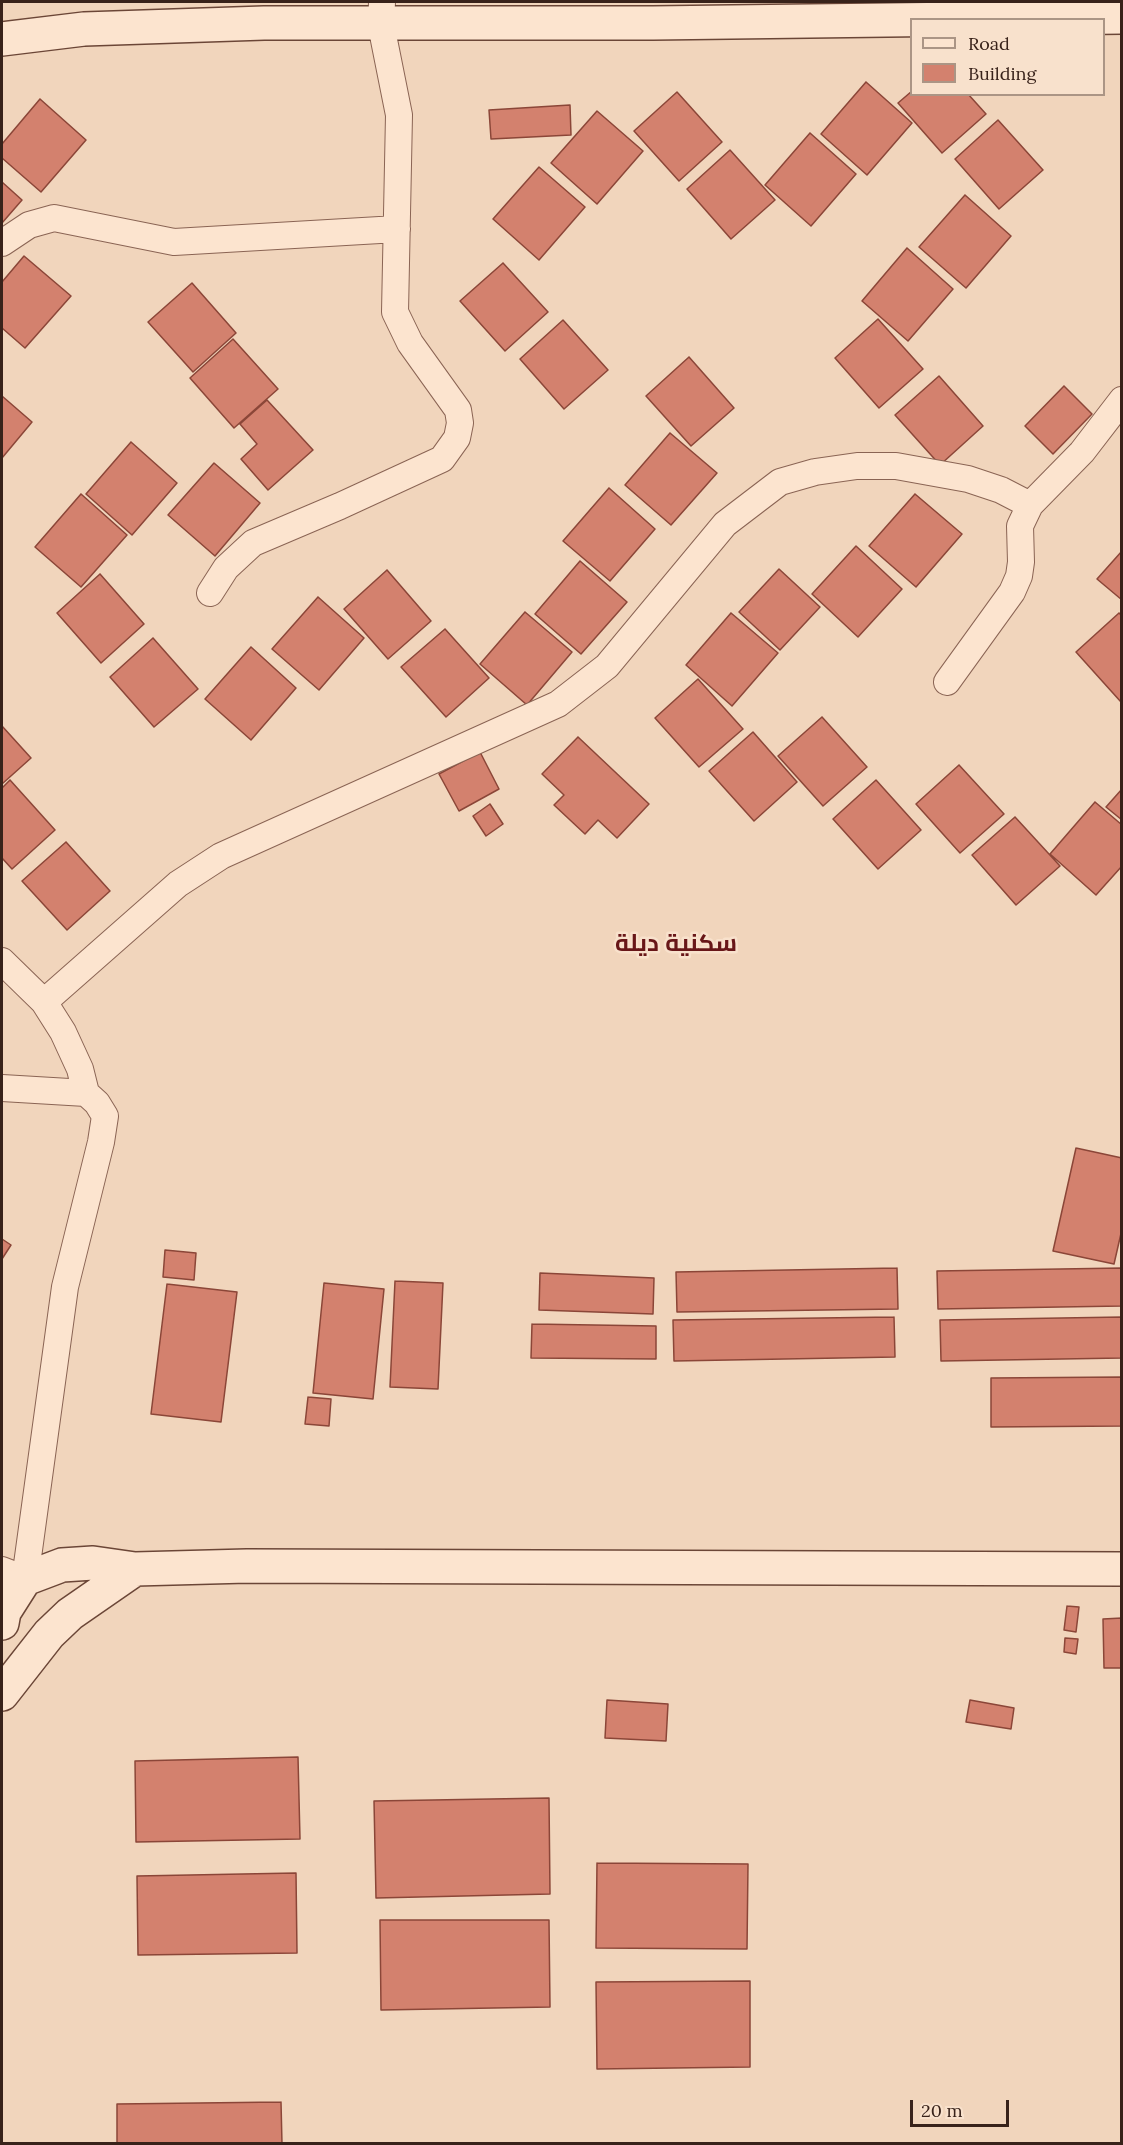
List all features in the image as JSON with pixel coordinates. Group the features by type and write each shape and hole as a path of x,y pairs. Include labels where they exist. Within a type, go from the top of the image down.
{"street":[{"path":"210,593 226,568 253,543 442,459 457,438 460,423 458,410 410,343 395,312 399,115 382,13"},
{"path":"2,39 84,29 264,23 382,13 1122,17"},
{"path":"2,243 29,225 54,218 174,242 397,229"},
{"path":"947,682 1012,592 1019,576 1021,562 1020,526 1030,506 1082,452 1122,400"},
{"path":"44,1002 178,884 221,856 558,704 607,666 725,524 780,482 815,472 857,466 896,466 968,479 1000,489 1030,506"},
{"path":"2,961 44,1002 67,1041 80,1069 86,1094"},
{"path":"2,1088 86,1094 97,1103 105,1116 101,1142 65,1287 2,1623"},
{"path":"13,1574 62,1565 93,1563 135,1569 247,1566 1122,1569"},
{"path":"2,1694 63,1621 135,1569"}],"building":[{"path":"866,82 912,123 867,175 821,134"},
{"path":"677,92 722,142 679,181 634,131"},
{"path":"910,93 910,96 970,96 986,114 942,153 898,103"},
{"path":"40,99 86,140 41,192 2,158 2,144"},
{"path":"570,105 571,135 491,139 489,110"},
{"path":"597,111 643,151 597,204 551,163"},
{"path":"998,120 1043,170 999,209 955,159"},
{"path":"810,133 856,174 811,226 765,185"},
{"path":"730,150 775,200 731,239 687,189"},
{"path":"539,167 585,207 539,260 493,219"},
{"path":"2,182 22,200 2,223"},
{"path":"965,195 1011,236 966,288 919,247"},
{"path":"907,248 953,289 908,341 862,301"},
{"path":"24,256 71,296 25,348 2,328 2,282"},
{"path":"503,263 548,312 505,351 460,301"},
{"path":"192,283 236,333 193,372 148,322"},
{"path":"878,319 923,369 879,408 835,358"},
{"path":"563,320 608,370 564,409 520,359"},
{"path":"233,339 278,389 234,428 190,378"},
{"path":"689,357 734,408 691,446 646,396"},
{"path":"939,376 983,426 940,465 895,415"},
{"path":"1064,386 1092,414 1053,454 1025,426"},
{"path":"2,396 32,422 2,458"},
{"path":"267,400 313,450 268,490 241,459 257,444 240,424"},
{"path":"670,433 717,473 671,525 625,485"},
{"path":"131,442 177,483 132,535 86,494"},
{"path":"214,463 260,503 215,556 168,515"},
{"path":"609,488 655,529 610,581 563,541"},
{"path":"81,494 127,535 81,587 35,547"},
{"path":"915,494 962,534 916,587 869,546"},
{"path":"856,546 902,589 858,637 812,594"},
{"path":"1122,551 1122,600 1097,579"},
{"path":"580,561 627,602 581,654 535,614"},
{"path":"779,569 820,607 780,650 739,612"},
{"path":"387,570 431,621 388,659 344,609"},
{"path":"100,574 144,624 101,663 57,613"},
{"path":"318,597 364,638 319,690 272,649"},
{"path":"525,612 572,652 527,705 480,664"},
{"path":"731,613 778,653 732,706 686,665"},
{"path":"1119,613 1122,616 1121,702 1076,652"},
{"path":"445,629 489,678 446,717 401,667"},
{"path":"153,638 198,689 154,727 110,677"},
{"path":"251,647 296,688 251,740 205,699"},
{"path":"698,679 743,729 699,767 655,718"},
{"path":"822,717 867,767 823,806 778,756"},
{"path":"2,726 31,758 2,784"},
{"path":"753,732 797,782 754,821 709,771"},
{"path":"578,737 649,804 617,838 598,820 585,834 554,805 564,795 542,774"},
{"path":"480,752 499,789 459,811 439,774"},
{"path":"959,765 1004,814 960,853 916,804"},
{"path":"10,780 55,830 12,869 2,858 2,788"},
{"path":"876,780 921,830 878,869 833,819"},
{"path":"1122,789 1122,820 1106,807"},
{"path":"1095,802 1122,825 1122,866 1096,895 1050,854"},
{"path":"490,804 503,824 486,836 473,816"},
{"path":"1015,817 1060,866 1016,905 972,855"},
{"path":"66,842 110,891 67,930 22,881"},
{"path":"1076,1148 1122,1158 1122,1229 1114,1264 1053,1251"},
{"path":"2,1239 11,1245 2,1259"},
{"path":"165,1250 196,1253 194,1280 163,1277"},
{"path":"897,1268 898,1309 677,1312 676,1272"},
{"path":"1122,1268 1122,1306 938,1309 937,1271"},
{"path":"540,1273 654,1278 653,1314 539,1310"},
{"path":"395,1281 443,1283 438,1389 390,1387"},
{"path":"324,1283 384,1289 373,1399 313,1393"},
{"path":"167,1284 237,1292 221,1422 151,1414"},
{"path":"894,1317 895,1357 674,1361 673,1320"},
{"path":"1122,1317 1122,1358 941,1361 940,1320"},
{"path":"532,1324 656,1326 656,1359 531,1358"},
{"path":"1122,1377 1122,1426 991,1427 991,1378"},
{"path":"308,1397 331,1399 329,1426 305,1424"},
{"path":"1067,1606 1079,1607 1076,1632 1064,1630"},
{"path":"1122,1618 1122,1668 1104,1668 1103,1619"},
{"path":"1065,1638 1078,1639 1076,1654 1064,1652"},
{"path":"607,1700 668,1704 666,1741 605,1738"},
{"path":"970,1700 1014,1708 1011,1729 966,1722"},
{"path":"298,1757 300,1839 136,1842 135,1761"},
{"path":"549,1798 550,1894 376,1898 374,1801"},
{"path":"597,1863 748,1864 747,1949 596,1948"},
{"path":"296,1873 297,1953 138,1955 137,1876"},
{"path":"380,1920 549,1920 550,2007 381,2010"},
{"path":"750,1981 750,2067 597,2069 596,1982"},
{"path":"281,2102 282,2144 117,2144 117,2104"}],"district":[{"name":"سكنية ديلة","path":"676,944"}]}
